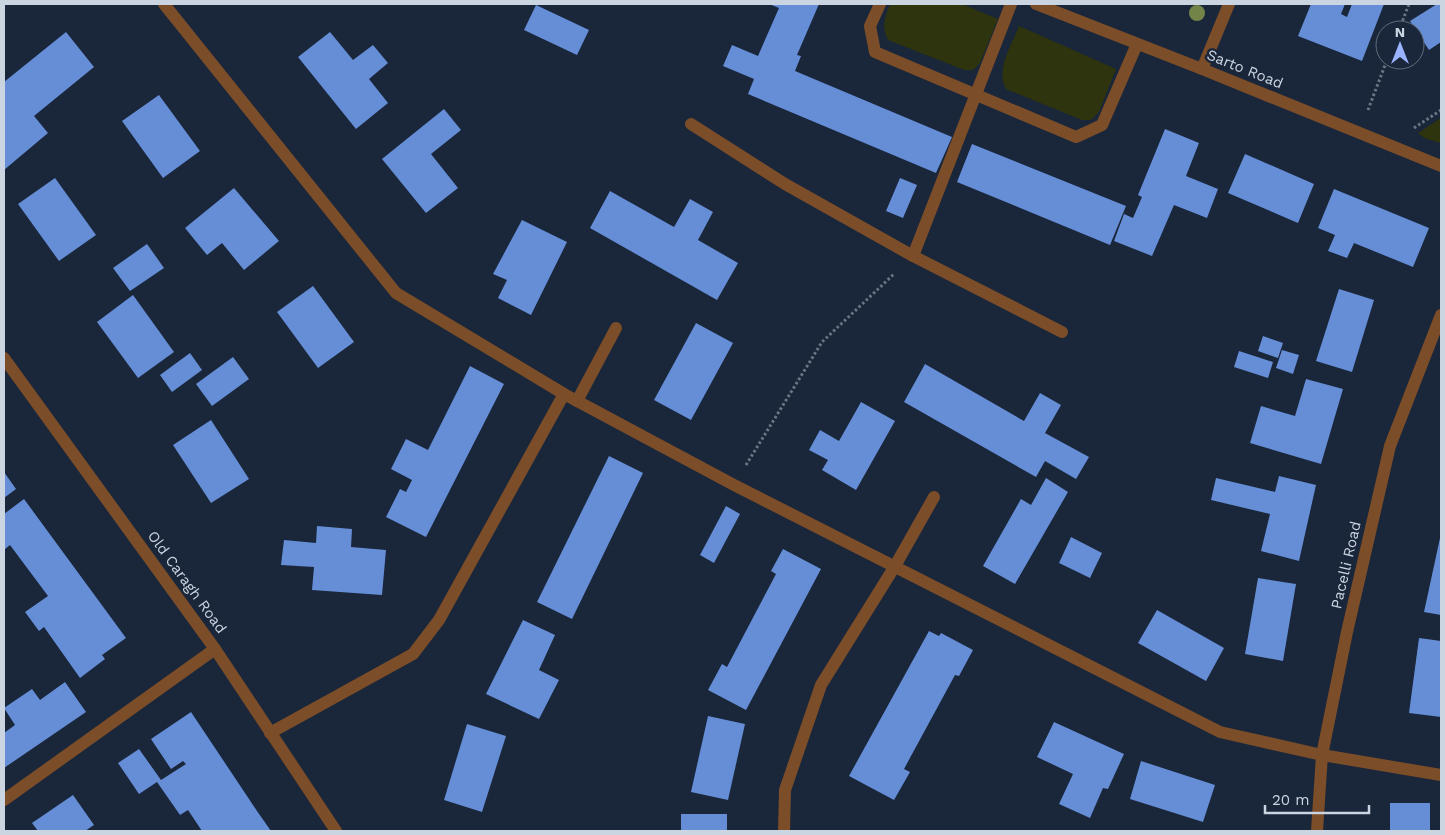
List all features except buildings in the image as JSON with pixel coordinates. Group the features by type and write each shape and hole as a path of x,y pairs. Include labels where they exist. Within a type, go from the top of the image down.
{"street":[{"path":"164,4 396,293 564,394 734,485 1220,732 1322,755 1441,775"},
{"path":"880,4 870,26 874,52 1076,137 1102,125 1137,44"},
{"path":"913,256 1011,4"},
{"name":"Sarto Road","path":"1036,4 1441,166"},
{"path":"1202,69 1229,4"},
{"path":"691,124 785,184 913,256 1062,332"},
{"name":"Pacelli Road","path":"1317,831 1322,755 1347,632 1390,446 1441,315"},
{"path":"577,401 616,328"},
{"name":"Old Caragh Road","path":"4,358 215,649 336,831"},
{"path":"270,733 413,654 439,620 564,394"},
{"path":"784,831 784,790 821,684 895,566 934,497"},
{"path":"4,800 215,649"}],"path":[{"path":"1403,20 1409,4"},
{"path":"1359,134 1383,70"},
{"path":"734,485 822,342 913,256"}],"green space":[{"path":"890,4 962,4 998,19 980,63 973,70 964,70 888,40 884,26"},
{"path":"1019,26 1116,69 1099,112 1091,120 1082,120 1006,89 1003,82 1003,66"},
{"path":"1441,118 1441,143 1424,138 1418,133"}]}
